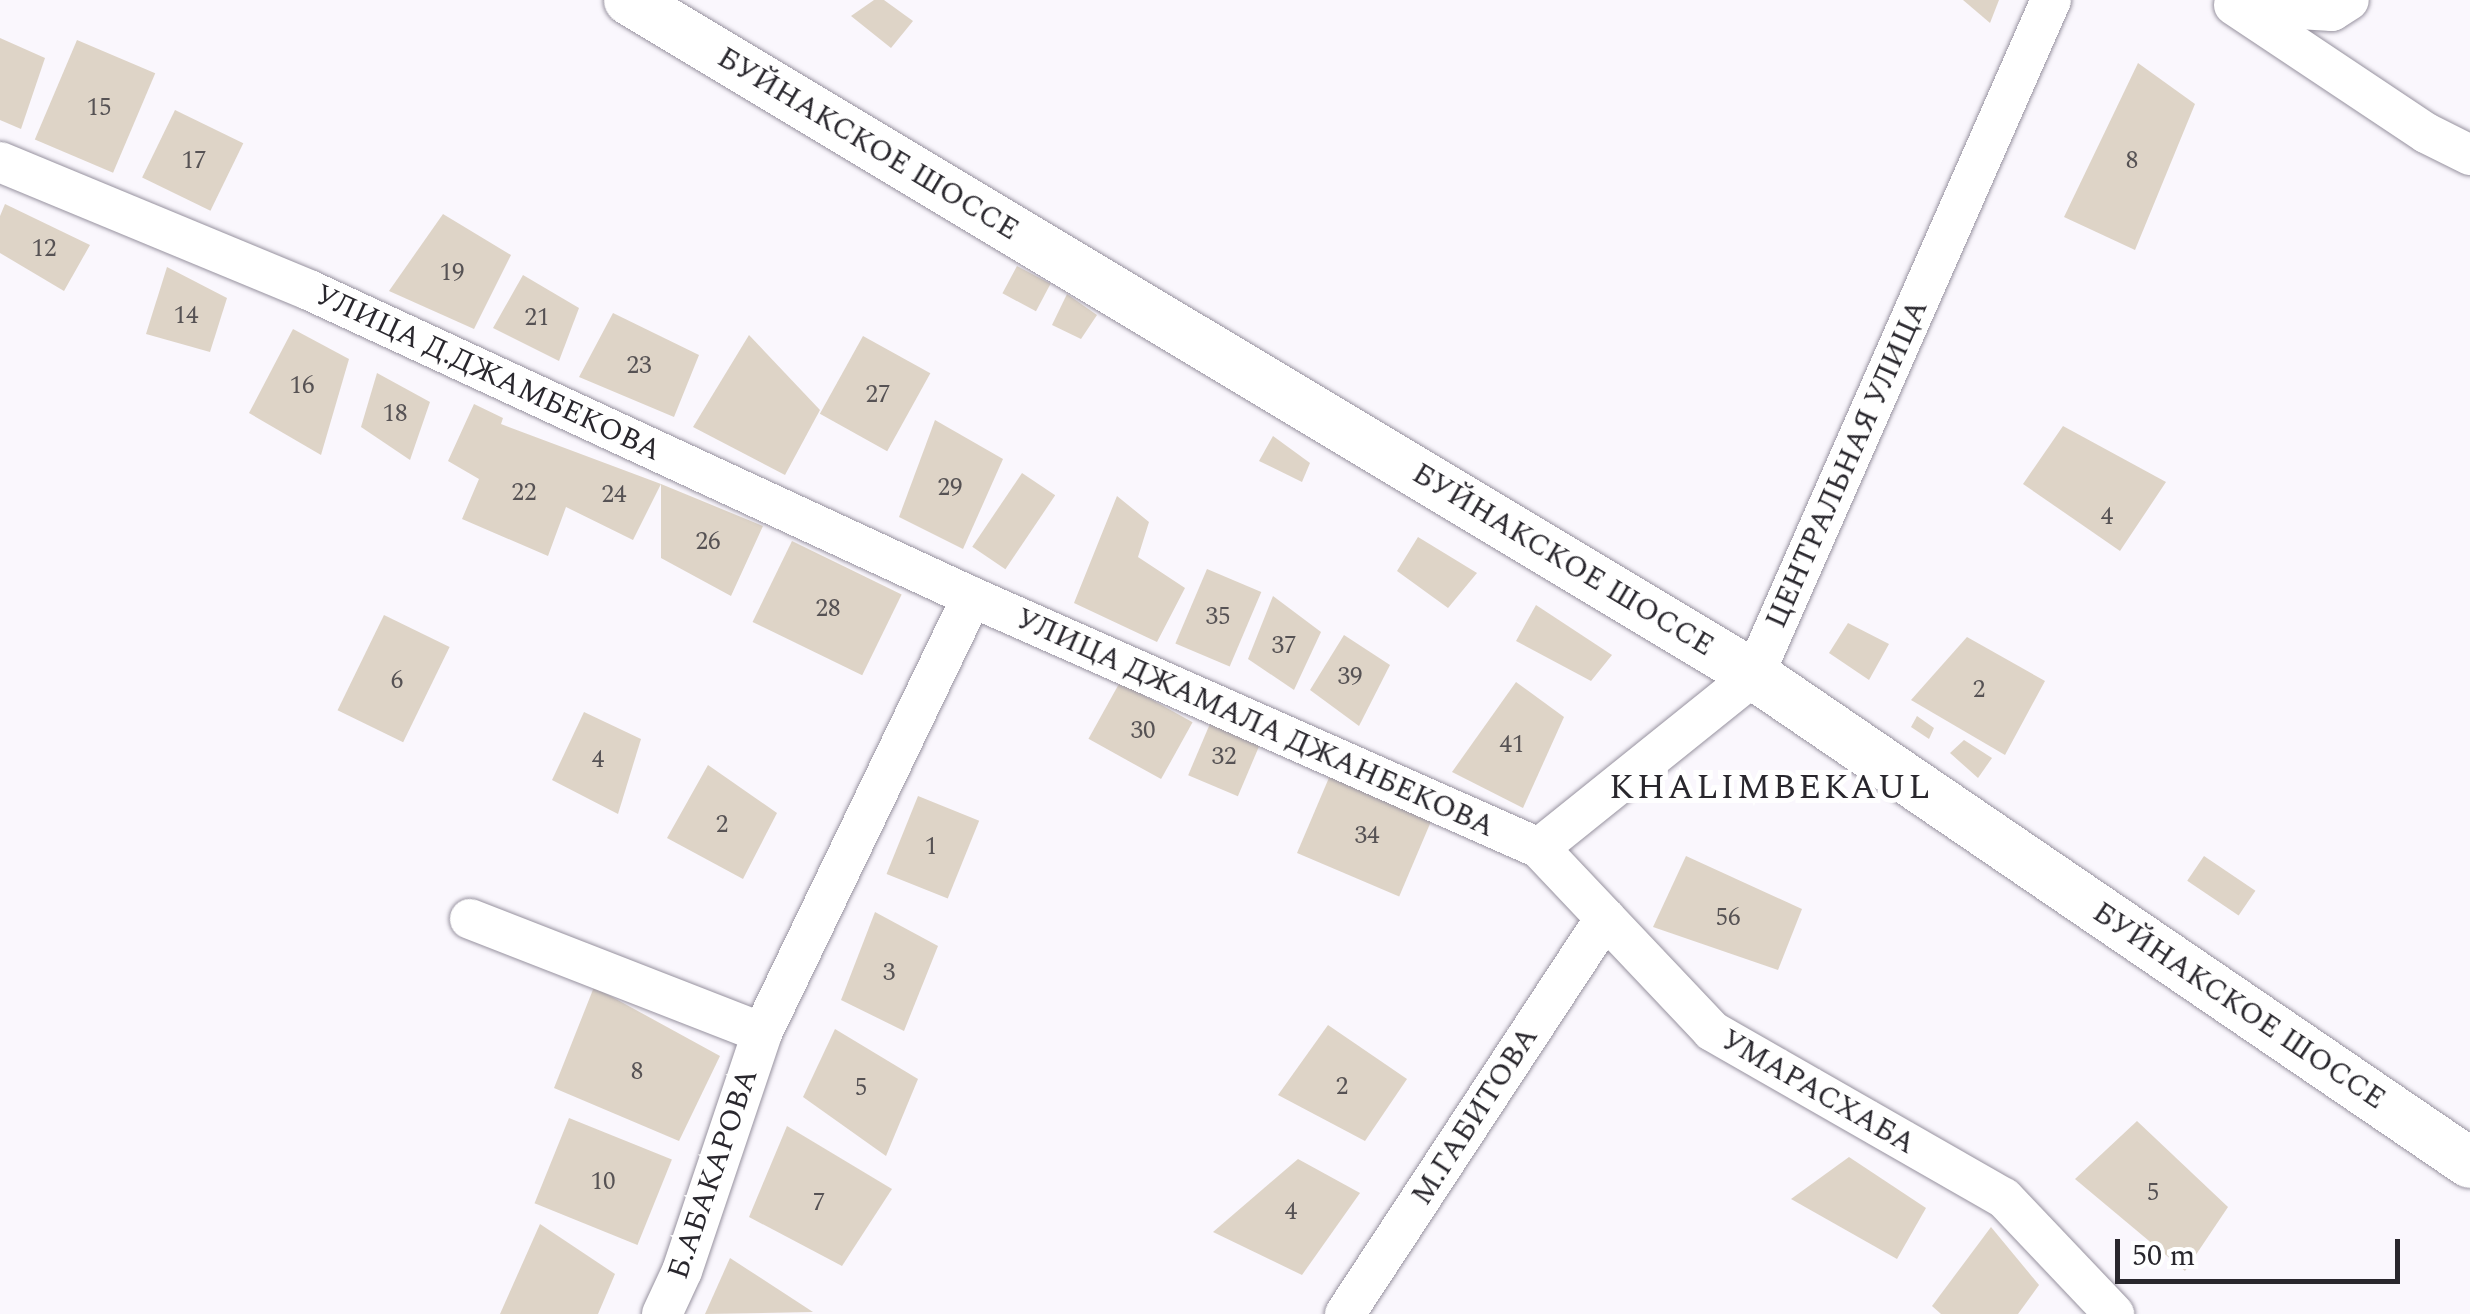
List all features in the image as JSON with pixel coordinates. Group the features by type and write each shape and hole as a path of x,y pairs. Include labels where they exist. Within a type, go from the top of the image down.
{"main road":[{"name":"БУЙНАКСКОЕ ШОССЕ","path":"629,0 1754,675 2470,1163"}],"street":[{"name":"ЦЕНТРАЛЬНАЯ УЛИЦА","path":"1539,848 1754,675 2051,0"},
{"path":"2228,2 2332,11 2349,0"},
{"path":"2228,2 2426,133 2470,155"},
{"name":"УЛИЦА Д.ДЖАМБЕКОВА","path":"0,162 308,290 972,597"},
{"name":"УЛИЦА ДЖАМАЛА ДЖАНБЕКОВА","path":"972,597 1539,848"},
{"name":"Б.АБАКАРОВА","path":"662,1314 682,1272 762,1033 972,597"},
{"name":"УМАРАСХАБА","path":"1539,848 1712,1031 2004,1198 2114,1314"},
{"name":"М.ГАБИТОВА","path":"1345,1314 1604,918"},
{"path":"470,919 762,1033"}],"building":[{"path":"874,0 884,0 913,21 891,48 851,16"},
{"path":"1963,0 1999,0 1990,23"},
{"path":"0,38 45,58 21,129 0,120"},
{"path":"77,40 155,73 113,173 35,139"},
{"path":"2138,63 2195,104 2135,250 2064,217"},
{"path":"175,110 243,143 210,211 142,177"},
{"path":"5,204 90,245 64,291 0,253 0,216"},
{"path":"443,214 511,255 474,329 389,291"},
{"path":"1017,266 1051,284 1036,311 1002,293"},
{"path":"167,267 227,298 210,352 146,334"},
{"path":"523,275 579,308 559,361 493,328"},
{"path":"1067,294 1097,315 1081,339 1052,325"},
{"path":"613,313 699,355 674,417 579,377"},
{"path":"293,329 349,359 321,455 249,413"},
{"path":"749,335 820,410 785,475 693,427"},
{"path":"863,336 930,373 887,451 820,414"},
{"path":"377,373 430,402 410,460 361,427"},
{"path":"474,404 503,418 501,424 661,484 633,540 566,507 548,556 462,519 479,479 448,461"},
{"path":"935,420 1003,459 963,549 899,517"},
{"path":"2063,426 2166,482 2120,551 2023,484"},
{"path":"1273,436 1310,463 1302,482 1259,461"},
{"path":"1022,473 1055,495 1005,569 972,547"},
{"path":"661,484 763,526 731,596 661,558"},
{"path":"1117,496 1149,522 1138,557 1185,588 1157,642 1074,603"},
{"path":"1418,537 1477,573 1448,608 1397,571"},
{"path":"792,541 902,594 862,675 753,622"},
{"path":"1207,569 1261,592 1230,667 1175,644"},
{"path":"1273,596 1321,632 1294,690 1248,659"},
{"path":"1536,605 1612,655 1591,681 1516,641"},
{"path":"384,615 450,647 403,742 338,710"},
{"path":"1848,623 1889,644 1869,680 1829,653"},
{"path":"1344,635 1390,665 1359,726 1310,690"},
{"path":"1967,637 2045,681 2005,755 1911,700"},
{"path":"1120,682 1193,722 1161,779 1088,739"},
{"path":"1516,682 1564,717 1523,808 1452,772"},
{"path":"584,712 641,739 618,814 552,780"},
{"path":"1917,716 1934,728 1929,739 1911,727"},
{"path":"1212,719 1262,740 1238,796 1188,775"},
{"path":"1964,740 1992,758 1978,778 1950,753"},
{"path":"708,765 777,813 743,879 667,838"},
{"path":"1331,773 1433,816 1399,896 1297,853"},
{"path":"918,796 979,821 948,899 887,874"},
{"path":"1686,856 1802,909 1778,970 1653,927"},
{"path":"2204,856 2255,891 2239,916 2187,881"},
{"path":"875,912 938,946 904,1031 841,1000"},
{"path":"594,987 720,1056 679,1141 554,1088"},
{"path":"1328,1025 1407,1079 1365,1141 1278,1095"},
{"path":"835,1029 918,1079 886,1156 803,1097"},
{"path":"569,1118 672,1160 637,1245 535,1203"},
{"path":"2137,1121 2228,1207 2185,1271 2075,1179"},
{"path":"787,1126 892,1189 842,1266 749,1217"},
{"path":"1849,1157 1926,1208 1897,1259 1791,1199"},
{"path":"1298,1159 1360,1193 1302,1275 1213,1232"},
{"path":"540,1224 615,1274 598,1314 500,1314"},
{"path":"1991,1227 2039,1285 2018,1314 1941,1314 1932,1306"},
{"path":"730,1258 813,1312 705,1314"}],"district":[{"name":"KHALIMBEKAUL","path":"1771,788"}]}
